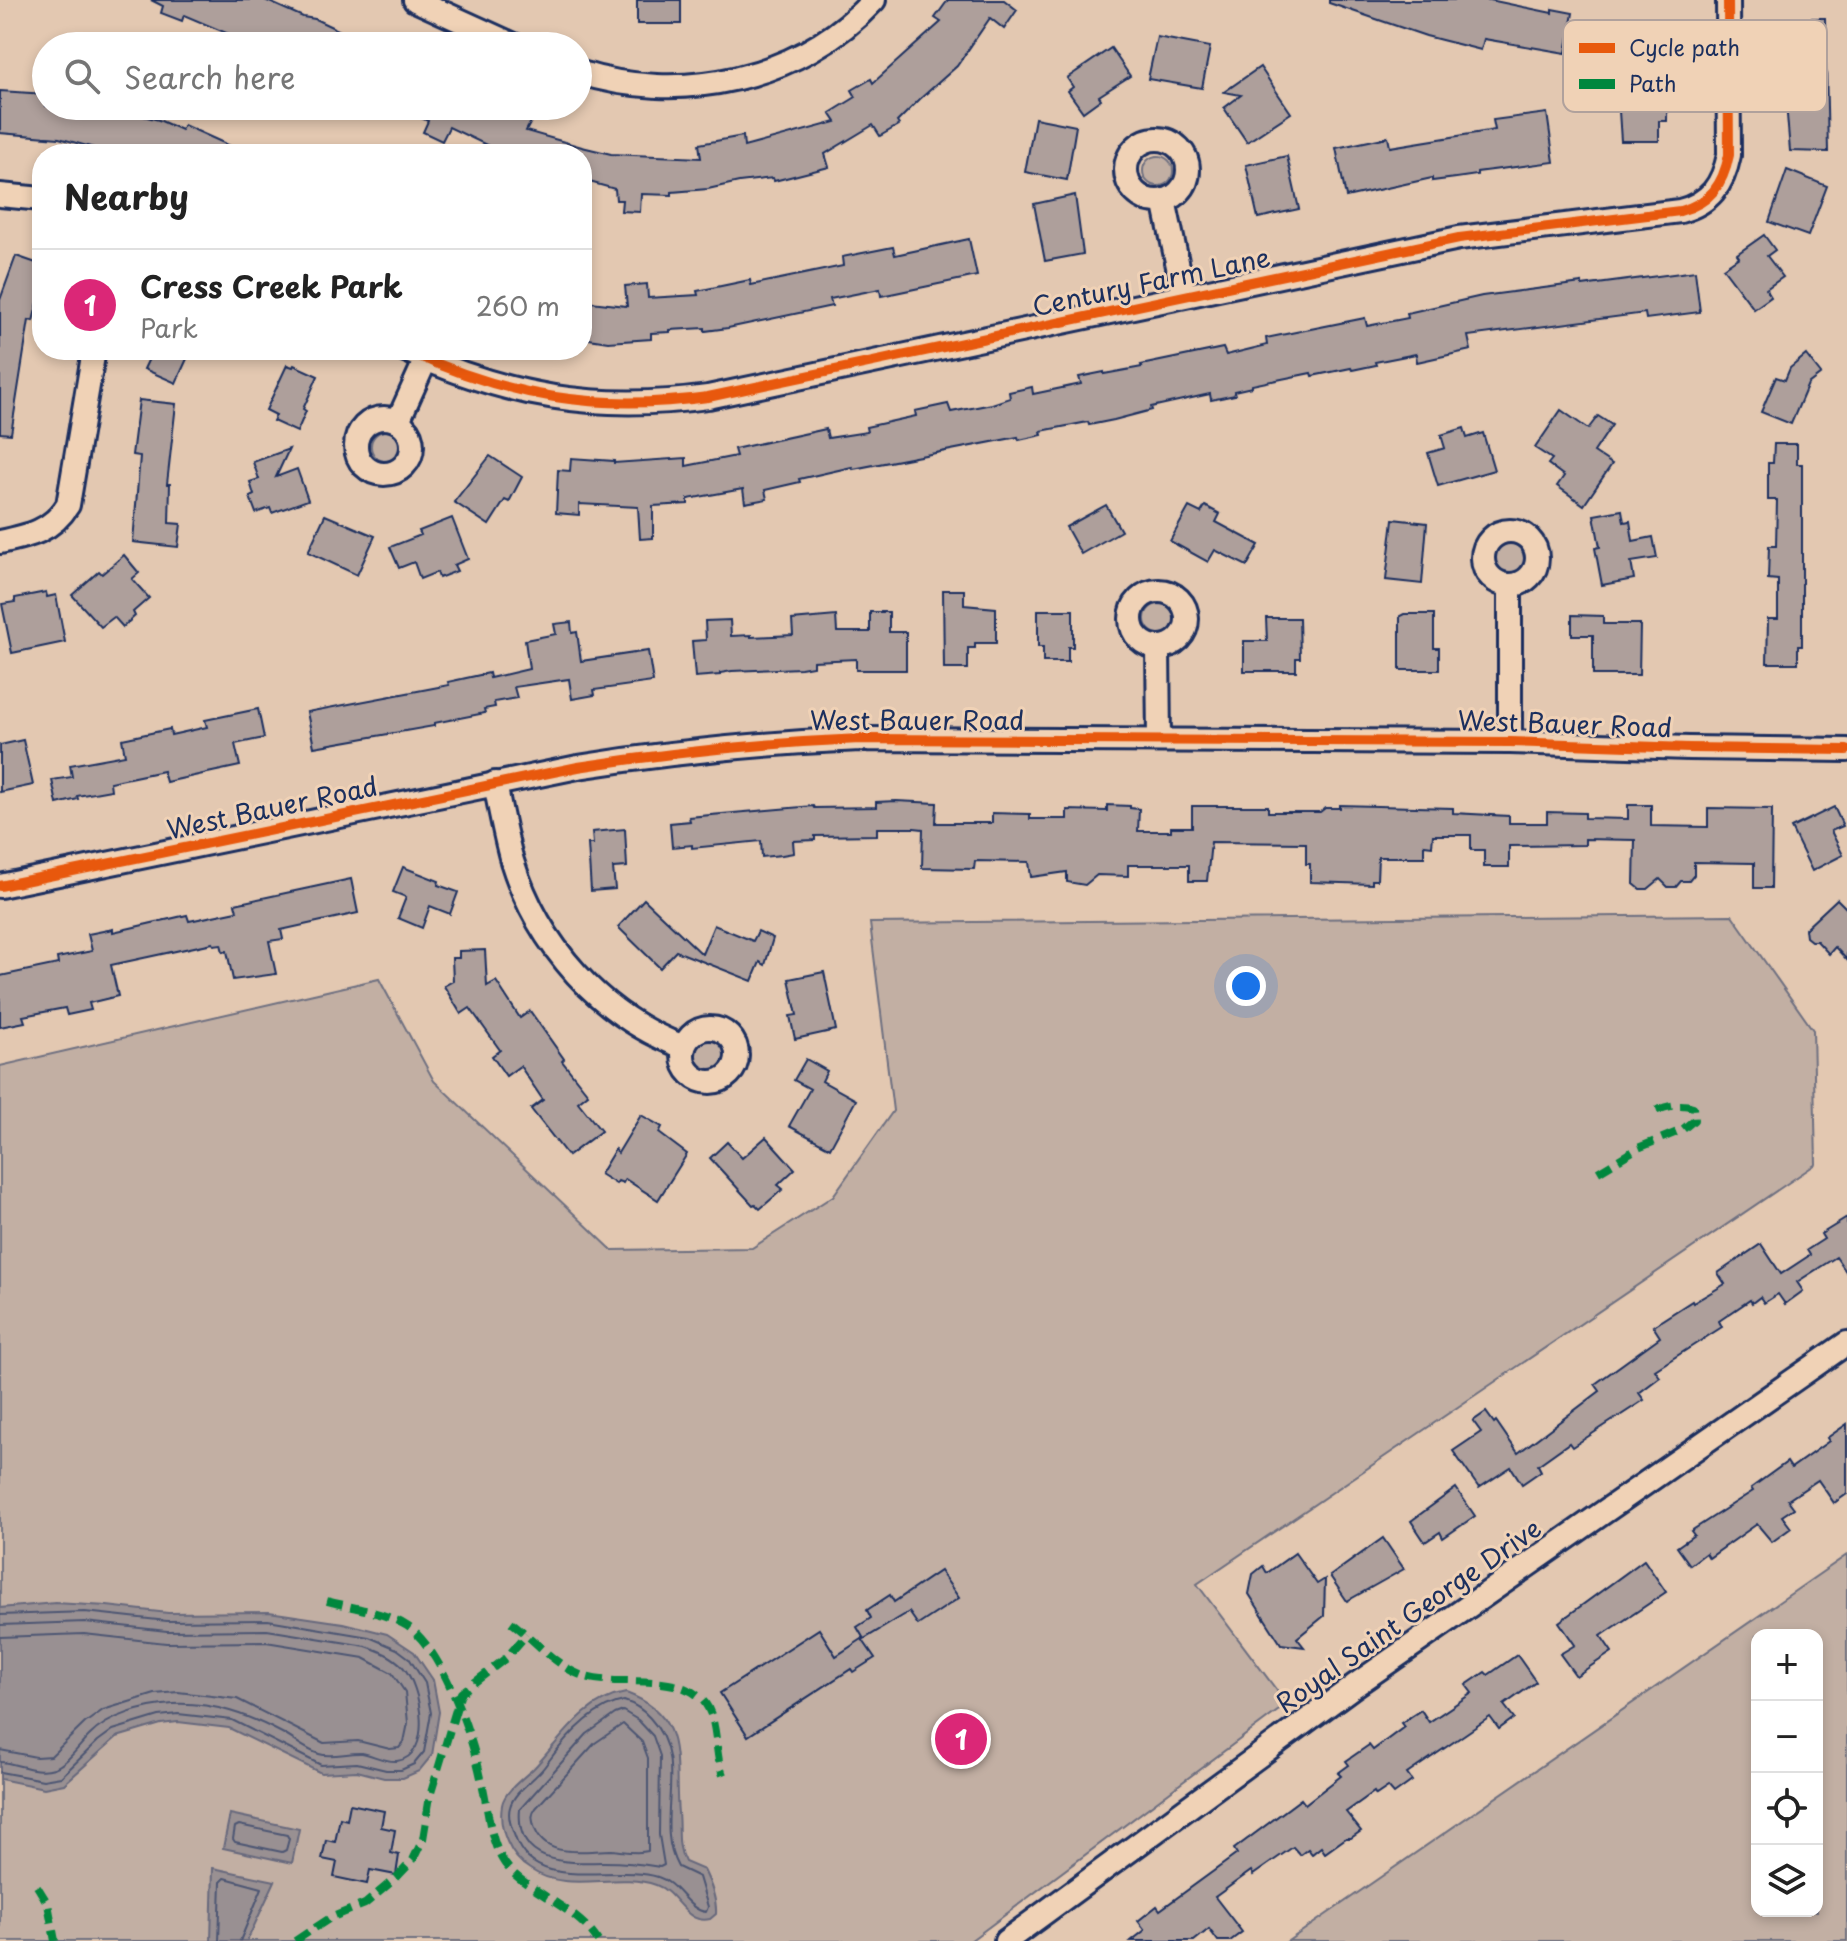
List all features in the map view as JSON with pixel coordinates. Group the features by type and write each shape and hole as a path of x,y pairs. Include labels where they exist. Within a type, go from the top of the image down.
{"street":[{"path":"415,0 485,32"},
{"path":"592,76 620,83 665,87 739,78 786,62 809,50 850,22 874,0"},
{"name":"Century Farm Lane","path":"1728,0 1728,20"},
{"name":"Century Farm Lane","path":"428,360 477,380 558,399 629,404 674,402 921,353 1459,238 1680,211 1695,207 1707,199 1722,182 1729,155 1729,112"},
{"path":"0,195 32,198"},
{"path":"1164,200 1184,295"},
{"path":"0,542 31,536 48,528 68,505 92,360"},
{"path":"398,421 415,360"},
{"path":"1510,585 1510,742"},
{"path":"1158,647 1159,740"},
{"name":"West Bauer Road","path":"0,886 495,783 659,754 777,743 860,739 1510,742 1847,750"},
{"path":"495,783 513,863 523,892 555,949 585,984 617,1012 646,1032 684,1047"},
{"name":"Royal Saint George Drive","path":"1006,1941 1354,1686 1847,1343"}],"shaded area":[{"path":"1158,156 1164,157 1172,165 1172,177 1164,185 1158,186 1152,185 1144,177 1143,171 1144,165 1152,157"},
{"path":"386,431 392,432 400,440 400,452 392,460 386,461 380,460 372,452 371,446 372,440 380,432"},
{"path":"1508,543 1519,548 1524,559 1519,570 1508,575 1497,570 1492,559 1497,548"},
{"path":"1160,604 1166,605 1174,613 1174,625 1166,633 1160,634 1154,633 1146,625 1145,619 1146,613 1154,605"},
{"path":"1732,915 1813,1030 1816,1164 1197,1584 1287,1704 970,1941 0,1941 0,1066 379,979 434,1081 612,1250 752,1248 833,1196 893,1111 870,923"},
{"path":"710,1040 721,1044 725,1055 721,1066 710,1070 699,1066 695,1055 699,1044"},
{"path":"1847,1555 1847,1941 1288,1941"}],"water":[{"path":"55,1603 168,1613 269,1612 343,1623 387,1634 414,1652 433,1680 439,1712 432,1755 419,1771 403,1778 384,1778 357,1771 321,1773 229,1728 178,1722 117,1737 64,1784 44,1788 0,1779 0,1608"},
{"path":"626,1693 660,1714 669,1728 676,1759 680,1850 685,1862 704,1870 709,1881 716,1908 716,1914 710,1919 701,1920 687,1913 670,1894 656,1885 640,1881 576,1882 545,1877 523,1864 507,1842 501,1814 503,1800 510,1790 585,1712 611,1697"},
{"path":"230,1814 299,1829 292,1863 223,1848"},
{"path":"213,1868 275,1881 247,1941 211,1941"}],"building":[{"path":"151,0 265,0 342,32 224,32 184,15 182,21 161,13 163,6"},
{"path":"637,0 681,0 681,24 637,24"},
{"path":"948,0 1004,0 1017,10 1004,29 990,18 957,66 897,122 899,125 880,136 873,125 825,154 829,167 774,181 773,178 739,182 672,192 672,195 641,194 640,212 621,211 622,200 616,200 615,189 592,183 592,149 611,154 701,158 699,144 743,136 744,147 836,122 830,113 856,97 852,90 871,79 873,83 941,22 935,18"},
{"path":"1329,0 1490,0 1552,13 1552,9 1573,13 1572,20 1563,20 1563,52 1484,39 1481,50 1426,36 1329,3"},
{"path":"1788,18 1825,18 1825,20"},
{"path":"1157,37 1210,47 1202,88 1148,79"},
{"path":"1111,48 1130,76 1099,96 1101,99 1083,112 1068,91 1073,87 1067,78"},
{"path":"1260,67 1291,113 1247,142 1224,108 1241,95 1224,92"},
{"path":"0,91 32,93 32,120 159,120 181,130 184,125 226,144 80,144 59,138 0,133"},
{"path":"1827,107 1828,152 1790,151 1787,112 1827,112"},
{"path":"1619,112 1667,112 1667,121 1659,121 1659,141 1621,141"},
{"path":"1547,113 1554,162 1477,172 1477,175 1456,178 1432,181 1432,178 1346,197 1336,148 1388,137 1390,147 1495,130 1493,120"},
{"path":"1035,118 1076,126 1067,180 1025,172"},
{"path":"426,120 532,120 526,131 572,144 484,144 449,127 442,141 423,132"},
{"path":"1287,156 1299,209 1258,218 1246,165"},
{"path":"1787,170 1827,186 1808,236 1769,222"},
{"path":"1075,195 1083,254 1045,261 1034,204"},
{"path":"1764,235 1775,250 1767,256 1783,277 1766,289 1771,297 1754,309 1723,268"},
{"path":"969,239 977,276 881,296 880,289 830,299 832,306 728,328 670,330 651,333 651,339 608,342 592,340 592,302 627,306 625,286 647,284 648,298 698,295 697,291 750,280 751,285 843,266 842,257 893,247 895,255"},
{"path":"16,256 32,262 32,321 29,320 11,434 0,433 0,300"},
{"path":"1695,271 1700,312 1646,319 1645,313 1468,336 1471,350 1417,362 1416,354 1352,370 1312,376 1311,373 1252,385 1234,391 1235,395 1211,400 1210,394 1151,407 1152,410 1114,420 1041,431 1042,435 1019,440 1018,437 852,467 765,490 767,499 745,503 743,489 688,499 688,504 653,506 653,538 640,539 638,507 579,504 579,515 556,513 558,470 570,471 571,458 614,463 686,458 686,466 736,456 734,449 826,429 828,438 867,432 866,427 916,416 915,411 948,404 951,412 992,404 1010,398 1009,392 1032,387 1033,394 1081,384 1079,377 1142,367 1223,348 1226,355 1267,345 1266,338 1365,318 1367,326 1408,318 1407,313 1482,296"},
{"path":"1806,355 1821,374 1808,384 1791,424 1761,412 1776,377 1785,380 1790,368"},
{"path":"148,360 186,360 176,383 144,369"},
{"path":"287,365 318,376 303,409 306,411 297,432 273,421 276,415 266,410"},
{"path":"139,400 176,404 167,484 170,484 169,523 181,524 178,547 133,542 140,456 132,455"},
{"path":"1561,410 1588,429 1598,416 1612,425 1594,452 1612,464 1584,505 1557,486 1564,476 1548,464 1552,459 1535,448"},
{"path":"1464,428 1467,438 1483,433 1494,470 1438,486 1428,453 1445,448 1441,435"},
{"path":"1774,444 1797,444 1797,464 1802,464 1802,646 1798,646 1798,663 1767,663 1768,619 1778,619 1778,580 1768,579 1769,546 1776,546 1777,500 1768,500 1768,463 1773,463"},
{"path":"289,449 276,477 297,469 308,500 272,513 270,508 256,513 250,497 254,495 250,482 259,479 253,462"},
{"path":"490,456 522,477 509,502 505,500 489,525 454,502"},
{"path":"1106,505 1121,531 1081,554 1066,527"},
{"path":"1205,506 1220,514 1216,522 1259,545 1247,566 1215,550 1208,562 1170,541 1189,507 1201,513"},
{"path":"1622,510 1624,522 1630,521 1633,541 1653,537 1657,558 1631,562 1634,579 1602,585 1595,548 1600,547 1594,515"},
{"path":"325,515 375,536 357,575 308,552"},
{"path":"452,518 468,559 454,565 457,571 439,578 437,572 420,579 414,562 399,568 390,547"},
{"path":"1393,519 1427,523 1422,584 1386,580"},
{"path":"124,555 139,573 132,579 149,598 133,612 135,616 123,627 114,617 101,627 72,595 99,571 102,574"},
{"path":"943,590 964,590 964,605 996,608 996,643 975,643 975,648 968,648 968,669 944,669"},
{"path":"46,592 47,597 56,595 65,642 12,653 2,604"},
{"path":"1038,610 1073,610 1073,647 1068,647 1068,662 1043,662 1043,647 1038,647"},
{"path":"870,612 889,612 889,632 906,632 906,670 856,670 856,659 813,661 813,666 801,668 732,671 695,677 692,641 706,640 705,621 730,620 731,636 751,637 793,635 792,620 836,616 837,632 870,632"},
{"path":"1434,614 1434,648 1439,648 1439,670 1400,670 1400,616"},
{"path":"1572,615 1603,616 1603,624 1640,624 1639,675 1593,675 1593,635 1572,635"},
{"path":"1266,618 1299,618 1300,658 1296,658 1296,671 1244,671 1244,641 1267,641"},
{"path":"571,622 572,633 577,632 581,661 648,651 653,682 594,690 595,695 572,699 569,679 514,687 517,698 494,702 495,707 484,709 485,713 434,723 434,726 314,747 307,712 449,685 448,682 489,673 490,678 529,669 525,640 556,634 554,624"},
{"path":"258,709 264,738 235,744 240,766 166,782 163,771 110,782 111,790 77,796 78,799 57,804 52,780 72,777 70,765 125,755 122,739 170,729 171,735 207,727 205,720"},
{"path":"23,740 33,785 0,792 0,745"},
{"path":"876,802 937,803 936,823 992,823 992,813 1030,814 1030,819 1067,819 1067,810 1107,811 1107,805 1130,806 1139,809 1138,831 1171,831 1171,827 1192,827 1192,806 1268,806 1268,812 1320,812 1325,808 1340,808 1340,805 1453,808 1453,813 1509,816 1509,823 1547,823 1547,812 1585,813 1585,818 1628,819 1628,805 1651,805 1651,826 1708,827 1708,808 1772,809 1771,888 1754,888 1754,863 1694,862 1694,875 1689,881 1668,887 1660,879 1648,889 1640,889 1634,884 1635,840 1585,839 1585,845 1509,846 1509,867 1484,867 1484,850 1471,850 1471,835 1433,835 1432,846 1424,845 1424,857 1378,857 1377,880 1372,880 1372,884 1310,882 1306,843 1211,842 1207,881 1189,881 1189,865 1128,865 1128,876 1097,875 1085,885 1067,882 1067,872 1031,877 1029,862 975,861 974,869 922,868 923,829 914,828 877,828 877,835 815,836 815,840 793,841 794,853 762,857 761,841 672,847 670,823 690,821 689,817 813,806 876,807"},
{"path":"1834,807 1843,826 1831,831 1843,855 1812,871 1791,828"},
{"path":"625,829 627,867 613,868 615,889 591,891 588,844 593,844 592,832"},
{"path":"403,867 458,892 450,914 430,906 422,928 398,918 406,897 393,892"},
{"path":"351,879 358,913 281,930 283,939 269,941 276,974 233,980 227,951 223,952 221,944 213,943 111,965 118,996 89,1003 91,1010 67,1015 65,1008 23,1016 25,1022 0,1027 0,976 58,964 57,958 92,951 88,934 113,929 113,932 187,915 189,921 237,911 235,904"},
{"path":"644,899 702,954 714,925 753,941 758,931 773,938 765,965 760,962 752,981 676,951 660,968 618,927"},
{"path":"1837,899 1847,909 1847,960 1835,947 1829,954 1817,941 1806,937 1805,929"},
{"path":"485,950 487,986 496,981 520,1018 530,1011 564,1059 562,1061 588,1094 578,1102 601,1131 568,1156 531,1109 543,1100 520,1066 506,1076 492,1056 500,1050 470,1008 461,1014 444,986 453,981 452,958 459,958 459,951"},
{"path":"824,972 836,1030 795,1039 790,1016 797,1015 789,979"},
{"path":"806,1059 827,1071 822,1081 856,1100 830,1148 789,1126 810,1089 794,1080"},
{"path":"641,1115 662,1127 659,1133 687,1154 658,1200 625,1179 623,1183 618,1181 616,1184 600,1174 615,1149 618,1153"},
{"path":"766,1137 795,1169 778,1185 783,1189 760,1209 710,1158 727,1142 742,1158"},
{"path":"1847,1218 1847,1273 1836,1257 1797,1282 1803,1291 1785,1304 1778,1294 1764,1303 1760,1297 1752,1303 1750,1300 1719,1321 1722,1327 1655,1370 1660,1377 1639,1393 1644,1400 1572,1447 1569,1443 1538,1465 1541,1471 1522,1484 1511,1467 1479,1488 1453,1451 1481,1432 1473,1421 1486,1412 1518,1453 1600,1391 1595,1384 1660,1337 1653,1326 1725,1284 1718,1273 1761,1244 1781,1274 1810,1255 1807,1250 1824,1239 1821,1234"},
{"path":"1847,1424 1847,1494 1834,1503 1818,1480 1788,1500 1794,1508 1782,1516 1791,1528 1772,1542 1757,1524 1709,1558 1706,1553 1690,1565 1677,1547 1694,1535 1691,1531 1753,1491 1751,1488 1787,1462 1791,1468"},
{"path":"1456,1488 1475,1516 1443,1538 1440,1532 1425,1542 1411,1521"},
{"path":"1383,1538 1404,1569 1347,1601 1330,1576"},
{"path":"1295,1553 1317,1584 1325,1579 1324,1616 1297,1638 1304,1647 1281,1644 1249,1594 1253,1574 1263,1566 1267,1573"},
{"path":"1644,1560 1666,1592 1601,1636 1612,1652 1576,1676 1560,1654 1575,1645 1559,1622"},
{"path":"940,1571 959,1598 918,1625 909,1612 864,1639 857,1627 871,1618 867,1610 890,1595 894,1602"},
{"path":"819,1629 836,1656 862,1639 875,1658 853,1672 851,1669 748,1736 720,1693"},
{"path":"1517,1655 1536,1682 1504,1705 1514,1718 1499,1729 1490,1717 1407,1774 1412,1781 1394,1794 1388,1787 1376,1795 1374,1792 1346,1812 1361,1831 1351,1838 1346,1838 1325,1853 1321,1847 1312,1854 1308,1849 1300,1855 1293,1847 1253,1875 1251,1871 1215,1897 1242,1932 1230,1941 1218,1941 1209,1929 1194,1941 1131,1941 1145,1930 1138,1921 1157,1906 1160,1910 1237,1854 1234,1849 1301,1799 1305,1804 1341,1776 1338,1773 1349,1765 1346,1761 1369,1745 1373,1750 1404,1727 1401,1723 1421,1710 1429,1722 1472,1693 1466,1685 1485,1672 1488,1675"},
{"path":"350,1804 384,1811 381,1827 395,1830 391,1853 399,1855 396,1875 370,1870 367,1884 334,1877 337,1862 322,1859 326,1840 335,1842 340,1818 347,1820"}],"marked path":[{"path":"1598,1172 1638,1148 1682,1130 1694,1120 1693,1107 1683,1105 1652,1112"},
{"path":"327,1601 389,1617 407,1626 433,1654 464,1721 478,1765 492,1832 502,1859 521,1879 576,1917 598,1941"},
{"path":"511,1622 575,1673 600,1680 666,1683 694,1693 705,1703 712,1719 723,1775"},
{"path":"295,1941 330,1918 365,1904 413,1860 423,1839 430,1796 461,1693 506,1658 527,1634"},
{"path":"37,1886 48,1904 55,1941"}],"cycle path":[{"path":"1728,0 1728,20"},
{"path":"429,360 480,379 553,397 628,403 708,397 1459,238 1680,211 1707,198 1719,184 1729,155 1729,112"},
{"path":"0,886 578,767 789,743 860,739 1510,742 1847,750"}],"place":[{"name":"Cress Creek Park","path":"961,1739"}]}
